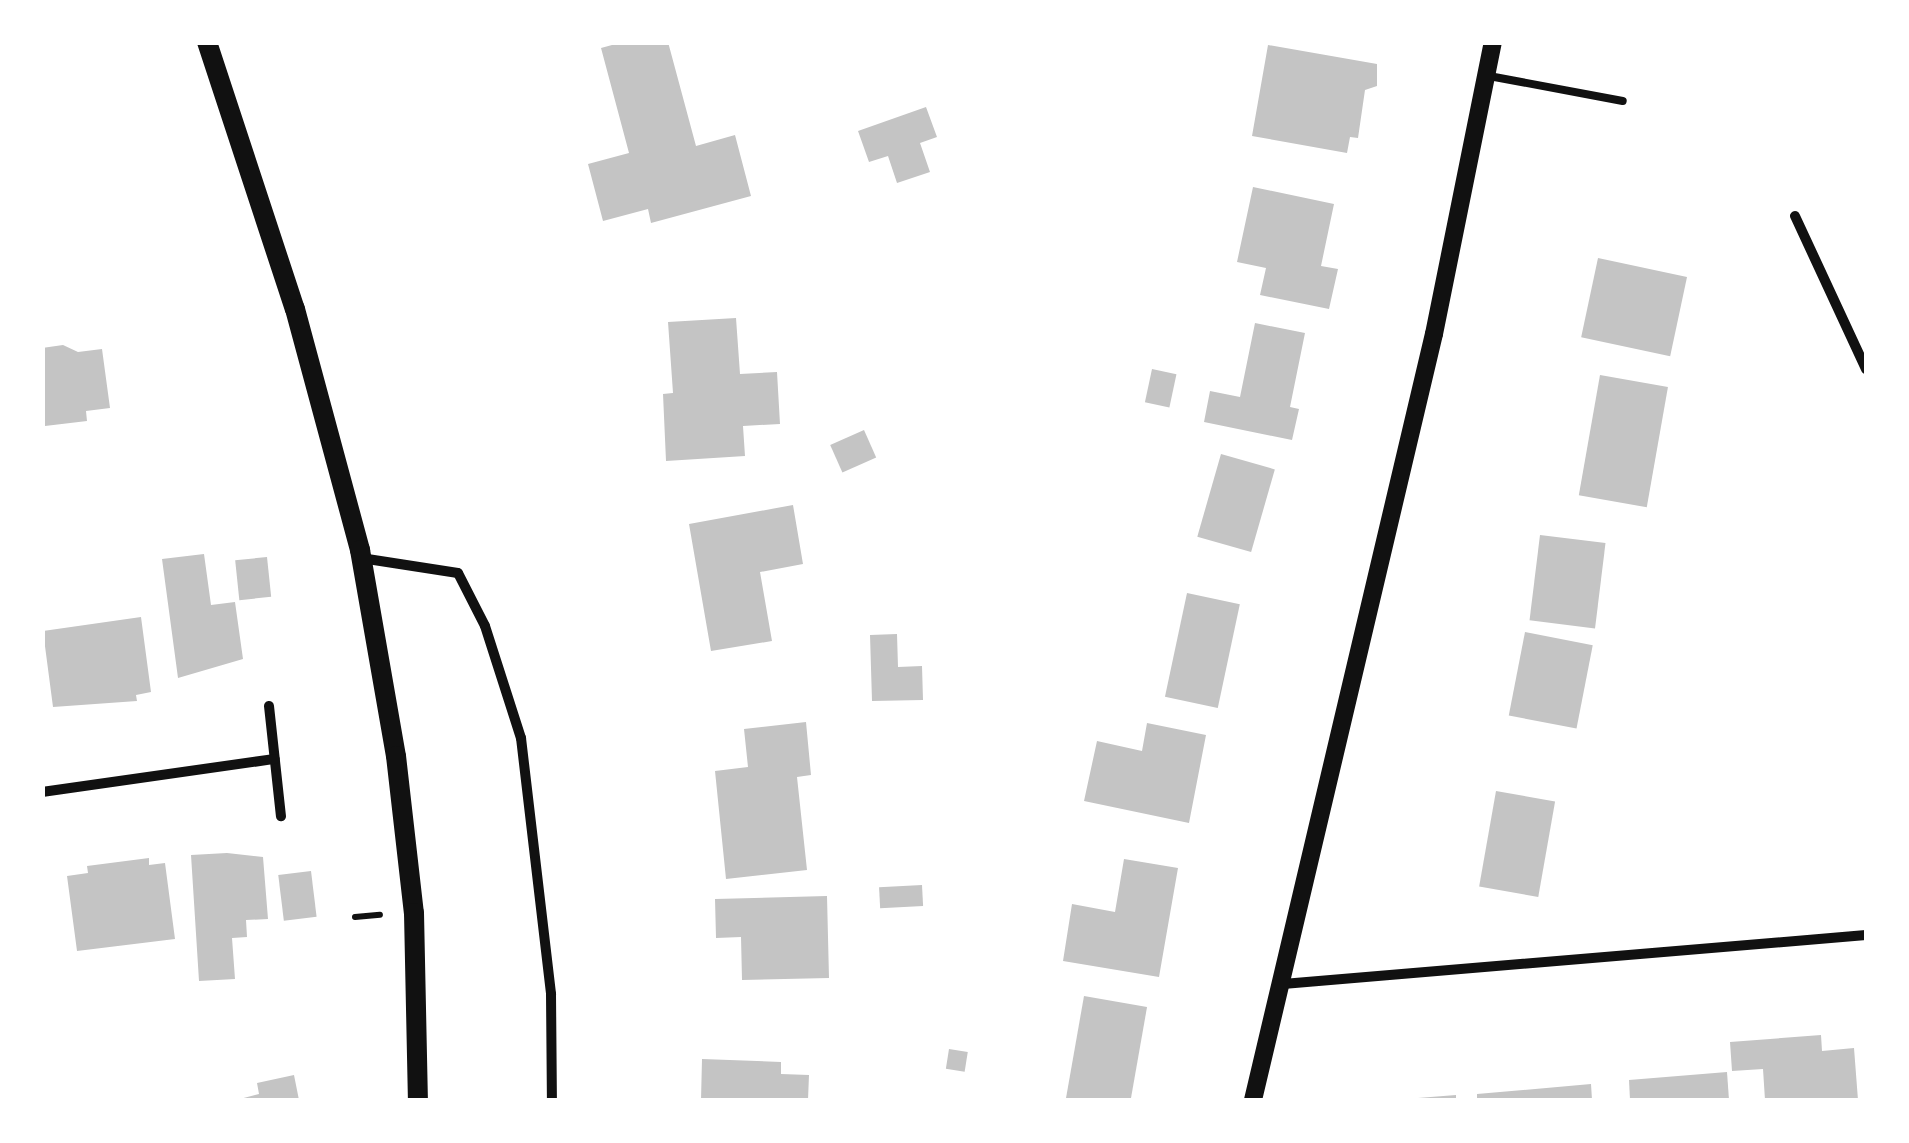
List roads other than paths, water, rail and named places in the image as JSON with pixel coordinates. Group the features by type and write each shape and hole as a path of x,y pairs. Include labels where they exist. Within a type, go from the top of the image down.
{"main road":[{"path":"207,42 295,309 361,558 396,756 414,912 418,1100"}],"street":[{"path":"1253,1100 1283,984 1493,42"},
{"path":"1795,216 1866,369"},
{"path":"361,558 458,573 485,626 521,738 551,994 552,1100"},
{"path":"269,706 281,816"},
{"path":"42,792 274,759"},
{"path":"1283,984 1866,935"}],"lane":[{"path":"1487,75 1622,100"}]}
